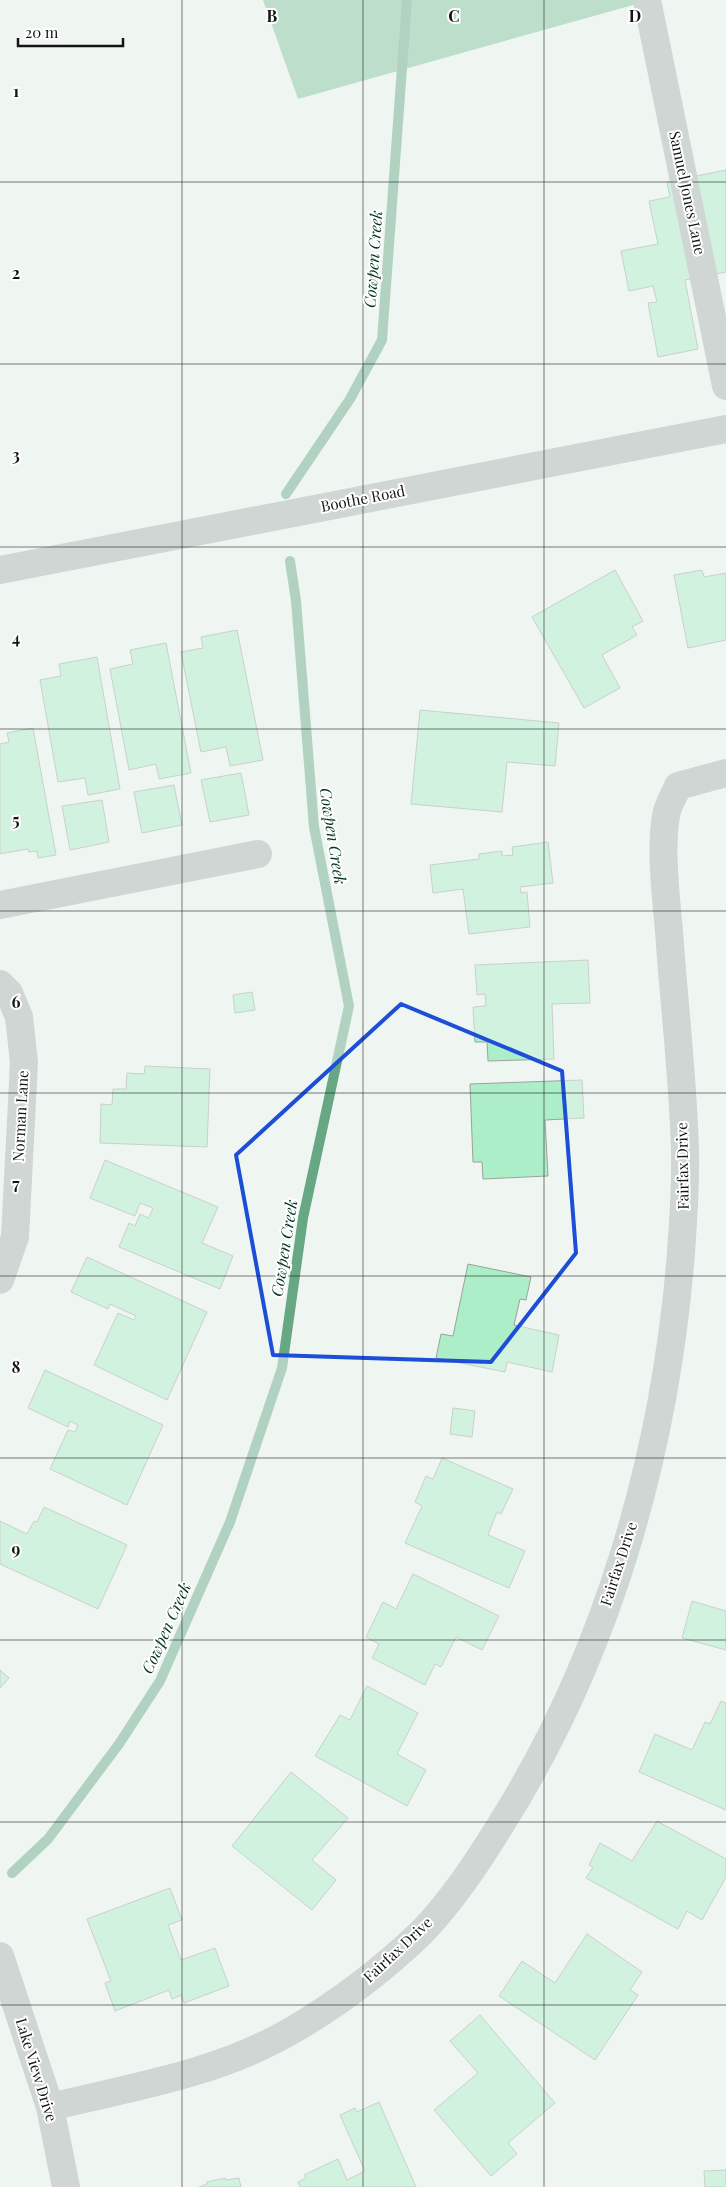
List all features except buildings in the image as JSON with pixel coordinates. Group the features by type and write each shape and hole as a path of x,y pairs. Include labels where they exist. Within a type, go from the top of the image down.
{"street":[{"name":"Samuel Jones Lane","path":"647,0 726,386"},
{"name":"Boothe Road","path":"0,570 726,429"},
{"name":"Fairfax Drive","path":"50,2107 211,2068 289,2032 360,1986 423,1931 474,1868 516,1801 553,1733 612,1591 634,1519 655,1437 667,1373 677,1299 683,1225 685,1151 667,903 666,814 678,786 726,772"},
{"path":"0,905 258,854"},
{"name":"Norman Lane","path":"0,984 9,993 19,1017 24,1062 15,1237 0,1280"},
{"name":"Lake View Drive","path":"0,1956 50,2107 66,2187"}],"highlighted area":[{"path":"401,1004 562,1071 576,1253 491,1362 273,1355 236,1155"}],"green space":[{"path":"263,0 651,0 298,99"}],"waterway":[{"name":"Cowpen Creek","path":"286,494 350,399 382,340 407,0"},
{"name":"Cowpen Creek","path":"12,1873 48,1839 119,1744 160,1681 230,1522 282,1368 303,1218 349,1006 314,827 296,601 290,561"}]}
